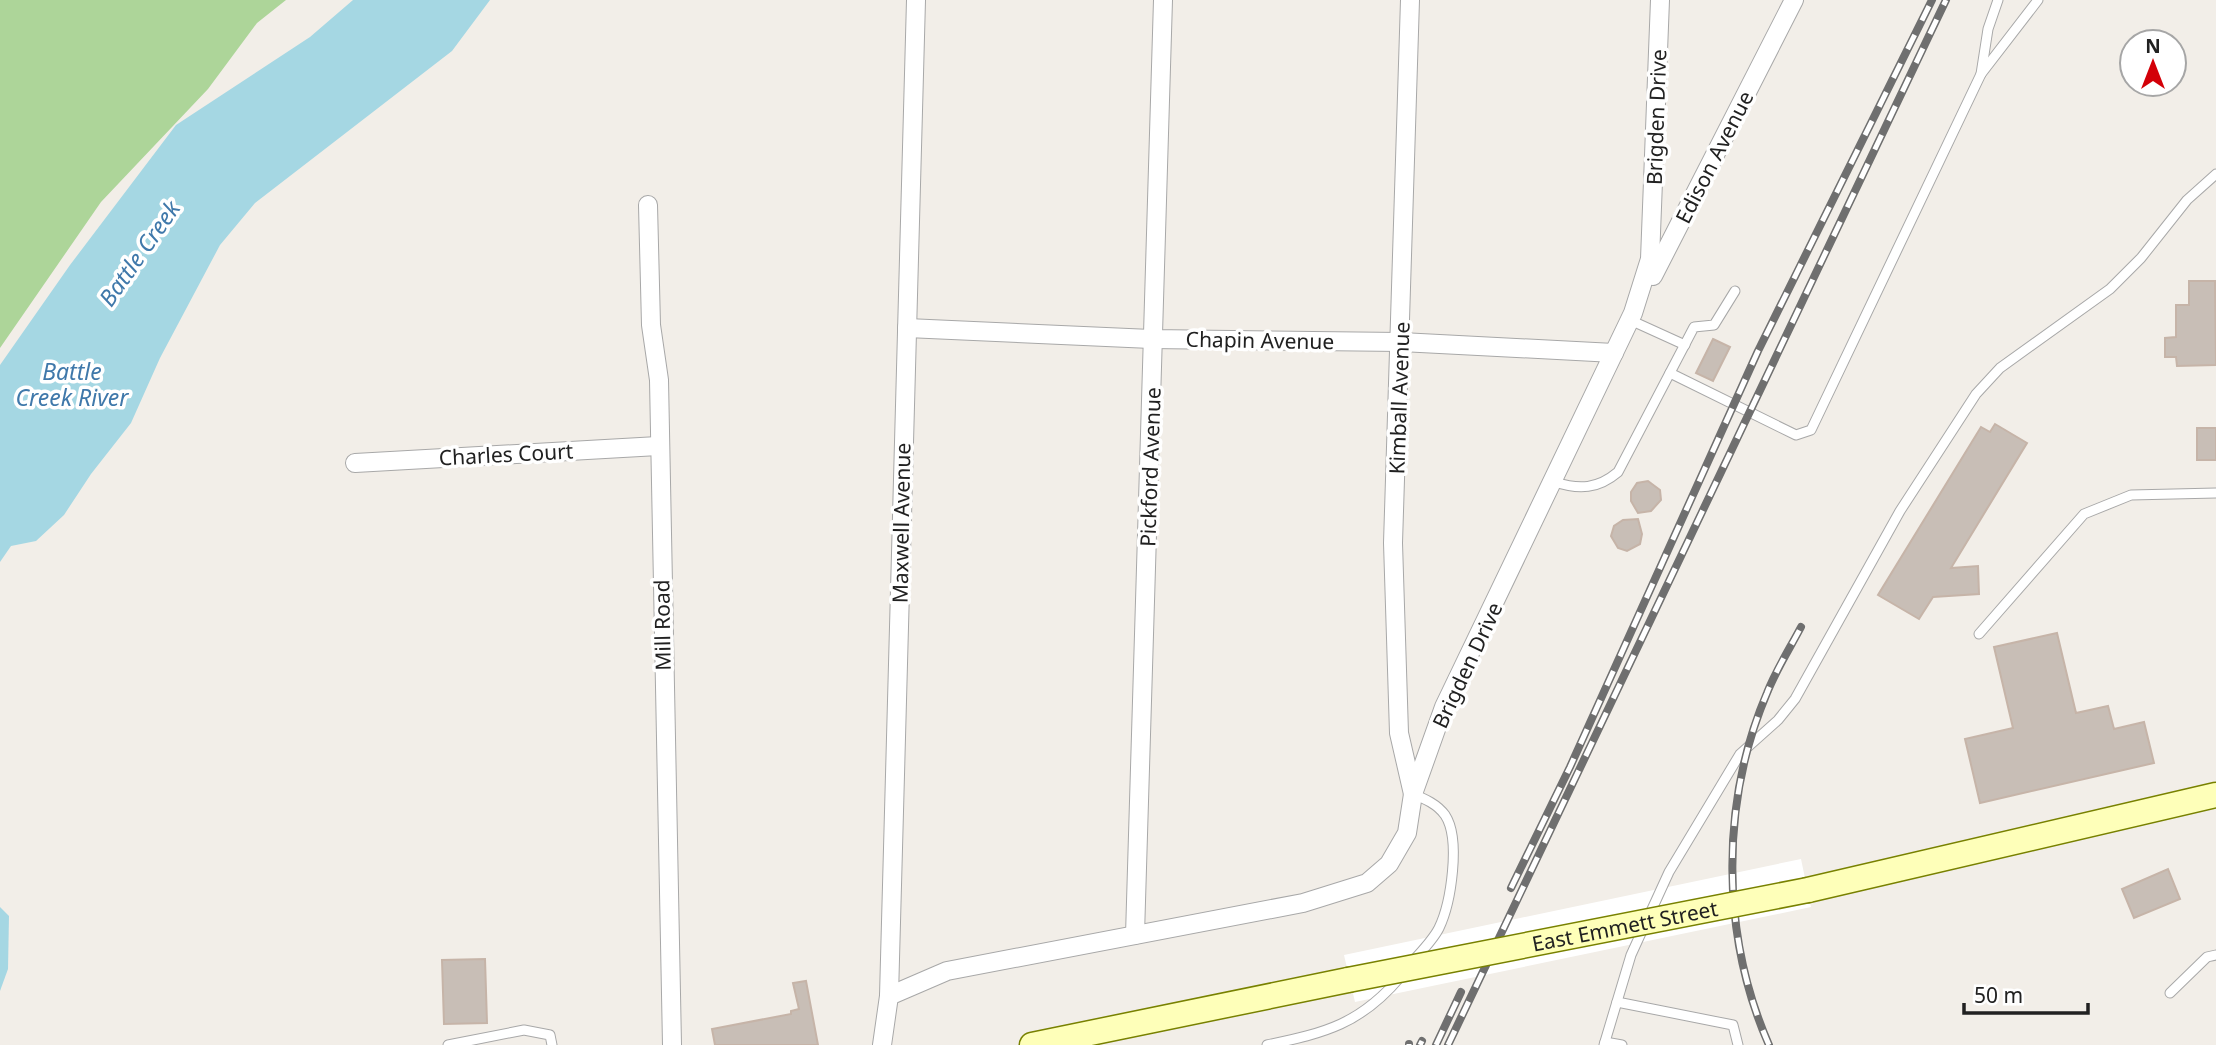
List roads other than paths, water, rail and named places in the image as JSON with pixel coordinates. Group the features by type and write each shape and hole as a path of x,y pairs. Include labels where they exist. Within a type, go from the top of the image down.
{"street":[{"name":"Maxwell Avenue","path":"882,1045 889,996 916,0"},
{"name":"Pickford Avenue","path":"1135,935 1163,0"},
{"name":"Kimball Avenue","path":"1410,0 1393,543 1399,733 1413,794"},
{"name":"Brigden Drive","path":"889,996 947,971 1303,903 1367,883 1389,864 1407,833 1413,794 1444,707 1555,482 1631,316 1650,259 1660,0"},
{"name":"Edison Avenue","path":"1631,316 1794,0"},
{"name":"Mill Road","path":"648,205 651,325 659,380 658,446 672,1045"},
{"name":"Chapin Avenue","path":"907,328 1152,339 1401,342 1614,353"},
{"name":"Charles Court","path":"355,463 658,446"},
{"name":"East Emmett Street","path":"1032,1045 1808,890 2216,795"}],"lane":[{"path":"1981,74 1988,29 1998,0"},
{"path":"1670,373 1796,435 1811,430 1981,74 2038,0"},
{"path":"1622,1045 1605,1043 1631,955 1669,872 1731,765 1795,699 1900,511 1976,394 2000,368 2110,289 2141,258 2188,200 2216,174"},
{"path":"1555,482 1577,488 1592,487 1606,482 1618,472 1694,327 1714,325 1735,292"},
{"path":"1631,316 1685,345"},
{"path":"1979,634 2084,514 2132,495 2216,493"},
{"path":"1267,1045 1325,1033 1364,1013 1381,1000 1440,926 1452,874 1450,827 1440,809 1413,794"},
{"path":"2170,993 2207,957 2216,955"},
{"path":"1617,1002 1733,1025 1738,1045"},
{"path":"448,1045 524,1030 550,1035 552,1045"}],"water":[{"name":"Battle Creek River","path":"353,0 490,0 452,51 255,203 220,245 160,358 131,423 91,474 64,515 36,541 11,546 0,562 0,365 70,265 176,125 310,37"},
{"path":"0,907 9,916 8,969 0,991"}],"railway":[{"path":"1511,888 1570,767 1758,351 1932,0"},
{"path":"1448,1045 1946,0"},
{"path":"1769,1045 1753,1003 1735,915 1732,869 1734,824 1752,735 1771,684 1801,627"},
{"path":"1436,1045 1461,992"},
{"path":"1420,1045 1422,1041"}],"water label":[{"name":"Battle Creek","path":"139,253"}]}
